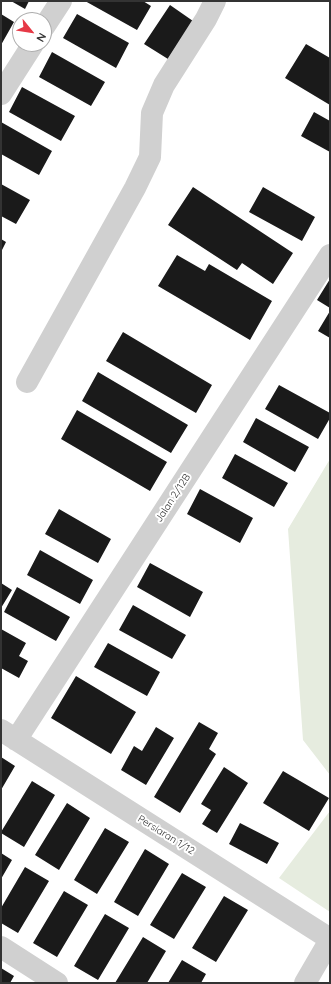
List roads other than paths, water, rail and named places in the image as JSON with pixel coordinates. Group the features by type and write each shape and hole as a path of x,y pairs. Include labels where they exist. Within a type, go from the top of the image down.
{"street":[{"path":"52,15 61,1"},
{"path":"27,382 135,188 150,156 152,113 164,85 206,19 215,1"},
{"path":"1,94 28,52"},
{"name":"Jalan 2/12B","path":"9,735 330,255"},
{"name":"Persiaran 1/12","path":"9,735 330,940"},
{"path":"305,983 330,940"},
{"path":"1,947 57,983"}]}
